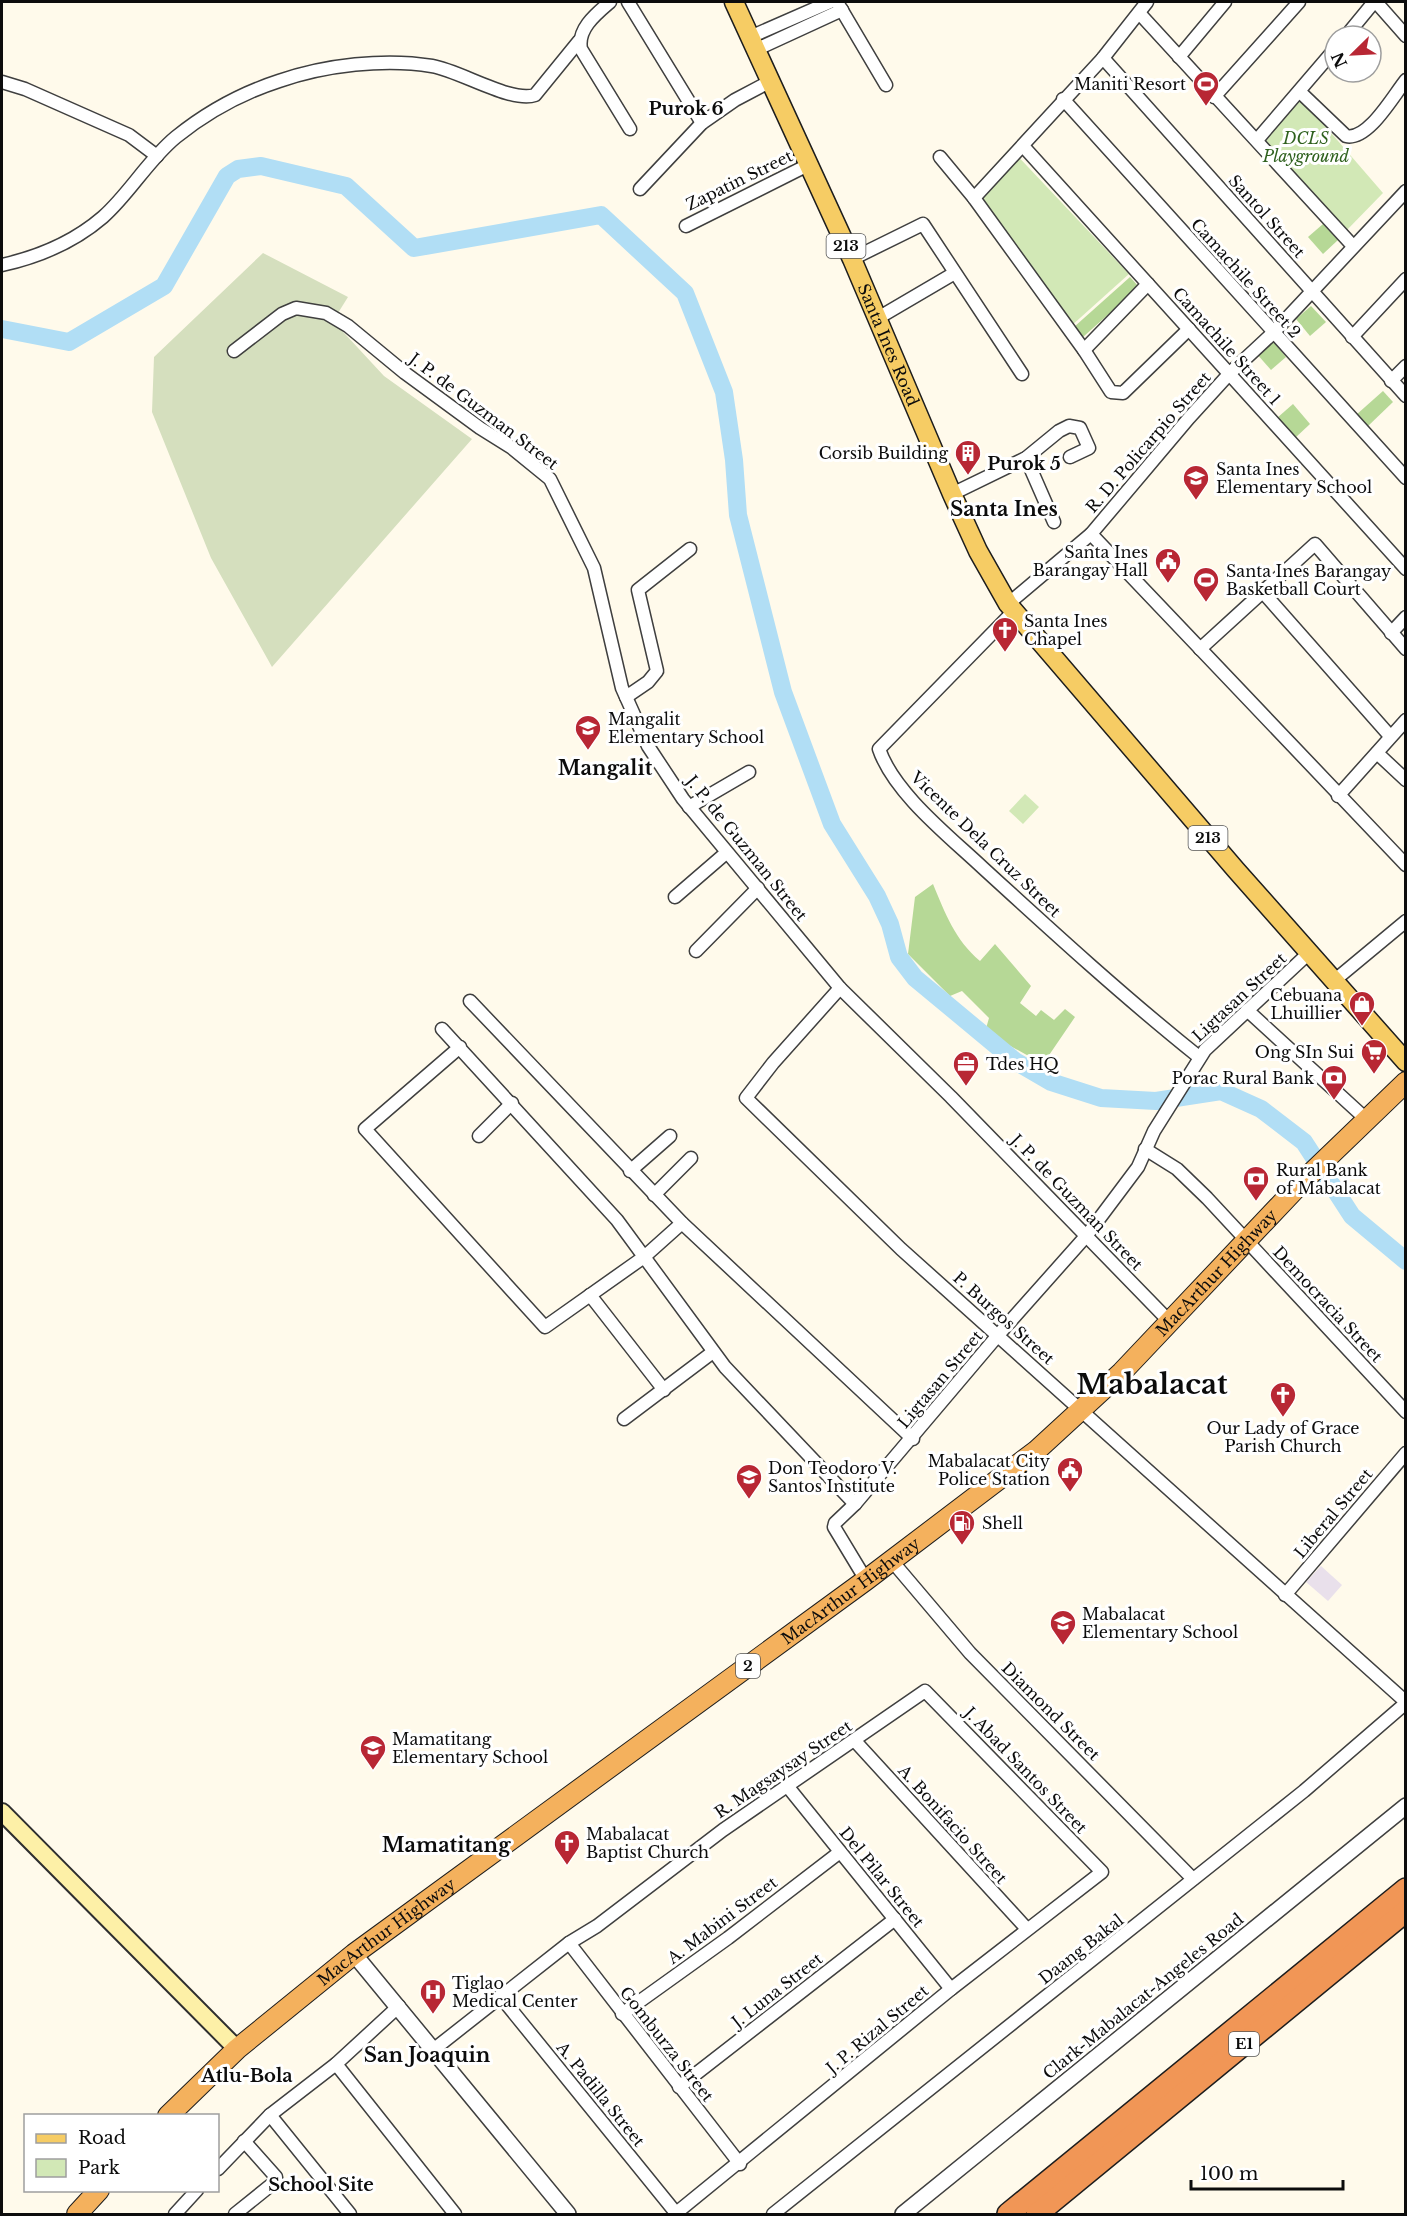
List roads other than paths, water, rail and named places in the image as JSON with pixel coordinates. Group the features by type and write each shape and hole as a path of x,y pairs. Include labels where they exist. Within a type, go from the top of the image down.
{"highway":[{"name":"MacArthur Highway","path":"169,2114 237,2049 354,1954 866,1580 1036,1450 1122,1372 1300,1184 1406,1082"},
{"name":"E1","path":"1008,2214 1406,1889"},
{"name":"E1","path":"1037,2214 1406,1911"},
{"path":"77,2214 97,2192"}],"main road":[{"name":"Santa Ines Road","path":"734,2 852,259 952,494"},
{"name":"213","path":"952,494 978,551 1011,608 1406,1062"},
{"path":"2,1812 237,2049"}],"street":[{"path":"2,265 48,251 81,234 103,217 175,138 231,100 282,80 328,70 377,64 430,66 458,72 507,94 527,98 535,95 579,41 586,26 610,2"},
{"path":"627,2 702,123"},
{"path":"811,17 830,2"},
{"path":"974,198 1103,58 1140,14 1147,2"},
{"path":"1179,57 1225,2"},
{"path":"1214,97 1299,2"},
{"path":"1356,24 1375,2 1406,36"},
{"path":"753,44 840,6 886,85"},
{"path":"1140,14 1353,246"},
{"path":"579,41 584,57 630,129"},
{"name":"Santol Street","path":"1103,58 1406,396"},
{"path":"1257,140 1323,64"},
{"path":"1300,92 1346,136 1352,138 1365,133 1406,80"},
{"path":"2,82 104,123 129,135 157,156"},
{"path":"640,189 702,123 735,100 769,82"},
{"name":"Camachile Street 2","path":"1063,99 1406,478"},
{"name":"Camachile Street 1","path":"1023,146 1406,569"},
{"path":"940,157 974,198 1112,392 1119,394 1189,329"},
{"name":"Zapatin Street","path":"686,226 808,165"},
{"name":"R. D. Policarpio Street","path":"1011,608 1091,534 1153,458 1230,373 1273,333 1406,191"},
{"path":"852,259 922,224 953,274 1022,374"},
{"path":"878,318 953,274"},
{"path":"1352,337 1406,279"},
{"path":"1084,350 1148,284"},
{"name":"J. P. de Guzman Street","path":"234,351 282,314 296,308 326,313 348,326 405,372 542,471 557,487 594,568 626,697 648,746 689,807 840,988 1087,1235 1169,1321"},
{"path":"1391,381 1406,366"},
{"path":"952,494 1026,458 1059,431 1069,426 1080,428 1089,448 1070,457"},
{"path":"1026,458 1054,522"},
{"name":"R. D. Policarpio Street","path":"1091,534 1406,865"},
{"path":"1200,649 1315,544 1406,649"},
{"path":"626,697 648,682 657,670 638,590 690,549"},
{"path":"1262,591 1390,736"},
{"name":"Vicente Dela Cruz Street","path":"1011,608 879,749 883,760 906,793 968,854 1100,976 1199,1057"},
{"path":"1391,633 1406,617"},
{"path":"1338,796 1406,720"},
{"path":"1377,753 1406,780"},
{"path":"689,807 749,772"},
{"path":"675,897 726,853"},
{"path":"696,951 758,888"},
{"path":"1335,980 1406,921"},
{"name":"Ligtasan Street","path":"866,1580 834,1527 835,1523 913,1439 999,1334 1087,1235 1138,1167 1154,1131 1199,1057 1310,952"},
{"name":"P. Burgos Street","path":"840,988 773,1063 746,1098 901,1249 999,1334 1406,1703"},
{"path":"470,1001 682,1223 913,1439"},
{"path":"1247,1010 1366,1119"},
{"path":"442,1029 617,1220 713,1352 855,1504"},
{"path":"460,1047 364,1129 545,1327 644,1257 682,1223"},
{"path":"479,1136 512,1103"},
{"path":"630,1171 670,1136"},
{"name":"Democracia Street","path":"1145,1149 1177,1169 1406,1412"},
{"path":"654,1195 691,1158"},
{"path":"590,1295 664,1390"},
{"path":"624,1419 713,1352"},
{"name":"Liberal Street","path":"1285,1595 1406,1453"},
{"name":"Diamond Street","path":"892,1560 970,1653 1193,1879"},
{"name":"R. Magsaysay Street","path":"433,2050 569,1943 597,1926 723,1830 925,1691"},
{"name":"J. Abad Santos Street","path":"925,1691 1102,1872"},
{"name":"Daang Bakal","path":"773,2214 1304,1791 1406,1703"},
{"name":"A. Bonifacio Street","path":"855,1741 1027,1929"},
{"name":"Del Pilar Street","path":"788,1787 951,1989"},
{"name":"Clark-Mabalacat-Angeles Road","path":"903,2214 1406,1806"},
{"name":"A. Mabini Street","path":"622,2014 729,1938 840,1852"},
{"name":"J. P. Rizal Street","path":"676,2214 740,2164 951,1989 1102,1872"},
{"name":"J. Luna Street","path":"679,2087 895,1919"},
{"name":"Gomburza Street","path":"569,1943 740,2164"},
{"path":"354,1954 568,2214"},
{"name":"A. Padilla Street","path":"500,1996 676,2214"},
{"path":"219,2168 270,2115 336,2064 399,2007"},
{"path":"336,2064 456,2214"},
{"path":"270,2115 350,2214"},
{"path":"235,2214 276,2181 276,2177 244,2141"},
{"path":"175,2214 195,2192"}],"waterway":[{"path":"2,329 69,342 164,286 227,176 238,169 261,166 346,186 414,248 601,215 685,293 724,392 734,460 738,515 783,692 832,824 877,896 890,924 899,957 915,978 1015,1061 1051,1082 1101,1098 1156,1101 1221,1091 1261,1109 1304,1142 1352,1216 1406,1261"}],"place":[{"name":"Maniti Resort","path":"1206,107"},
{"name":"Corsib Building","path":"968,476"},
{"name":"Santa Ines Elementary School","path":"1196,501"},
{"name":"Santa Ines Barangay Hall","path":"1168,584"},
{"name":"Santa Ines Barangay Basketball Court","path":"1206,603"},
{"name":"Santa Ines Chapel","path":"1005,653"},
{"name":"Mangalit Elementary School","path":"588,751"},
{"name":"Cebuana Lhuillier","path":"1362,1027"},
{"name":"Ong SIn Sui","path":"1374,1075"},
{"name":"Tdes HQ","path":"966,1087"},
{"name":"Porac Rural Bank","path":"1334,1101"},
{"name":"Rural Bank of Mabalacat","path":"1256,1202"},
{"name":"Our Lady of Grace Parish Church","path":"1283,1418"},
{"name":"Mabalacat City Police Station","path":"1070,1493"},
{"name":"Don Teodoro V. Santos Institute","path":"749,1500"},
{"name":"Shell","path":"962,1546"},
{"name":"Mabalacat Elementary School","path":"1063,1646"},
{"name":"Mamatitang Elementary School","path":"373,1771"},
{"name":"Mabalacat Baptist Church","path":"567,1866"},
{"name":"Tiglao Medical Center","path":"433,2015"}],"district":[{"name":"Purok 6","path":"686,109"},
{"name":"Purok 5","path":"1024,464"},
{"name":"Santa Ines","path":"1004,509"},
{"name":"Mangalit","path":"605,768"},
{"name":"Mabalacat","path":"1152,1384"},
{"name":"Mamatitang","path":"446,1845"},
{"name":"San Joaquin","path":"427,2055"},
{"name":"Atlu-Bola","path":"247,2076"},
{"name":"School Site","path":"321,2185"}],"park label":[{"name":"DCLS Playground","path":"1306,147"}]}
